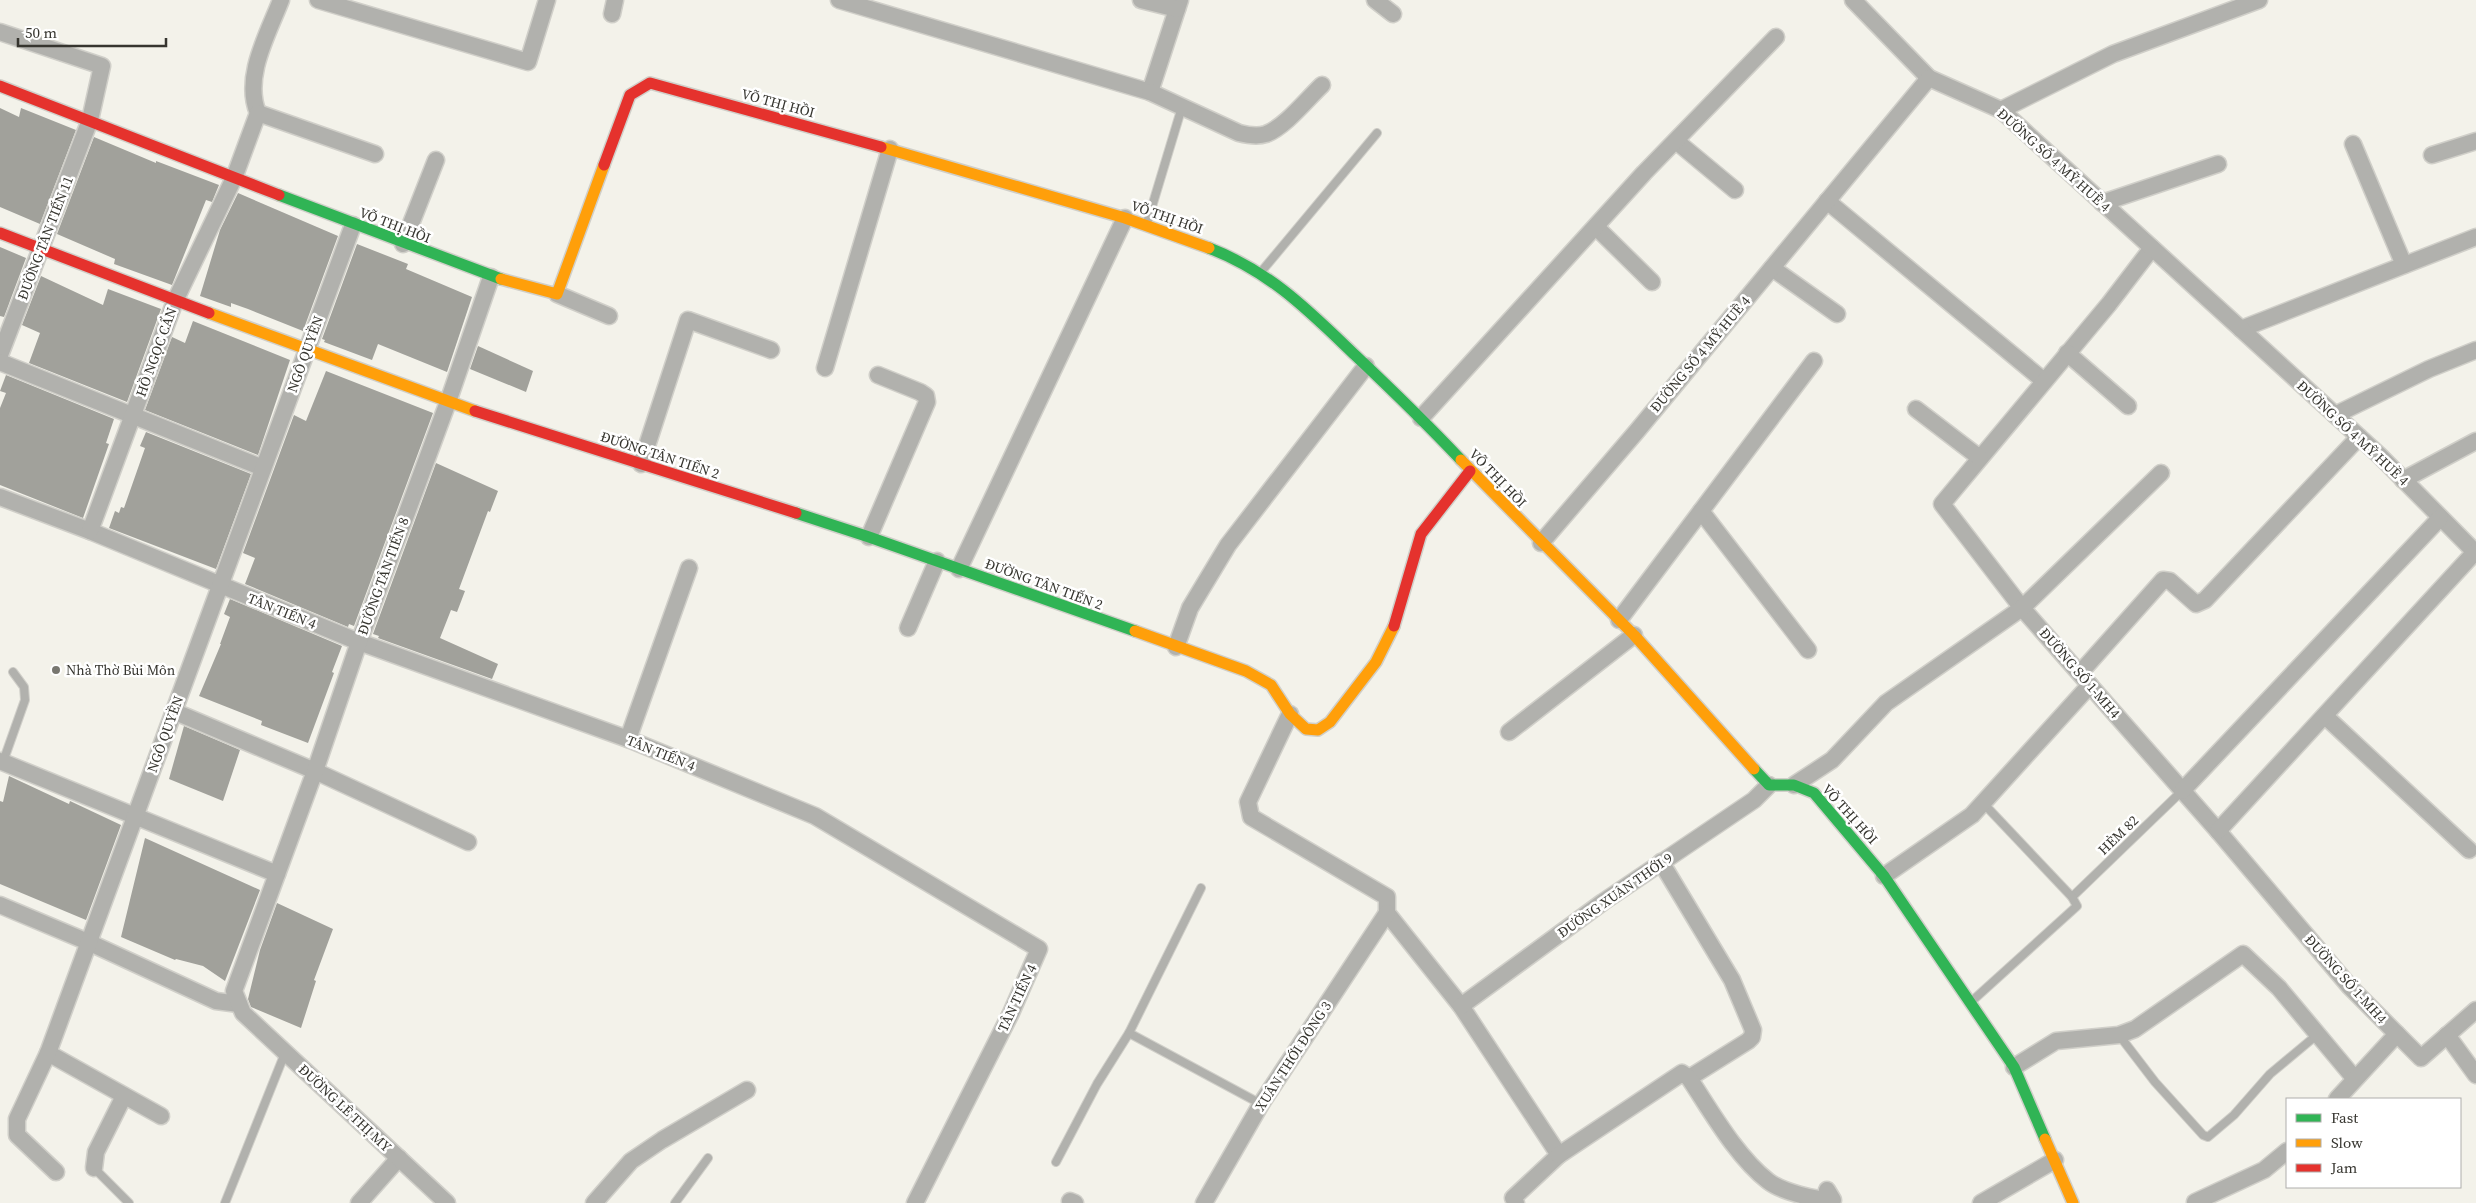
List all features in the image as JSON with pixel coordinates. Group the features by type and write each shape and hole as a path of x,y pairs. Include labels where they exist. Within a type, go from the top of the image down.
{"street":[{"path":"281,0 258,58 253,102 258,113 375,154"},
{"path":"318,0 528,62 547,0"},
{"path":"839,0 1150,92 1239,133 1250,136 1265,135 1277,128 1322,85"},
{"path":"1141,0 1179,5 1150,92"},
{"path":"1375,0 1393,14"},
{"path":"1853,0 1929,78"},
{"path":"2001,110 2113,54 2222,6 2259,0"},
{"name":"ĐƯỜNG TÂN TIẾN 11","path":"0,32 102,66 90,120 0,355"},
{"path":"1421,418 1676,141 1776,37"},
{"name":"ĐƯỜNG SỐ 4 MỸ HUỀ 4","path":"1540,543 1637,431 1929,78 2001,110 2359,437 2475,553"},
{"name":"VÕ THỊ HỒI","path":"0,86 353,225 491,277 557,294 630,95 650,83 890,149 1125,218 1239,259 1292,295 1421,418 1540,543 1634,635 1769,785 1794,785 1814,793 1884,876 2014,1067 2073,1203"},
{"name":"HỒ NGỌC CẨN","path":"90,531 175,301 234,178 258,113"},
{"path":"1676,141 1735,190"},
{"path":"2432,155 2476,141"},
{"path":"2352,144 2404,266"},
{"path":"825,368 890,149"},
{"path":"403,244 436,160"},
{"path":"2102,203 2218,164"},
{"path":"1827,201 2044,381"},
{"path":"959,569 1125,218"},
{"name":"NGÔ QUYỀN","path":"56,1172 23,1143 17,1135 16,1127 48,1053 353,225"},
{"path":"1596,227 1652,282"},
{"name":"ĐƯỜNG TÂN TIẾN 2","path":"0,233 175,301 448,402 869,537 1246,671 1271,685 1290,714 1306,728 1318,730 1330,722 1376,662 1394,625 1421,534 1470,471"},
{"path":"2241,329 2476,237"},
{"name":"ĐƯỜNG SỐ 1-MH4","path":"2152,248 2109,304 1942,504 2022,608 2218,831 2350,987 2421,1058 2447,1035"},
{"path":"1772,268 1837,314"},
{"name":"ĐƯỜNG TÂN TIẾN 8","path":"241,1009 234,991 315,771 359,642 448,402 491,277"},
{"path":"557,294 610,316"},
{"path":"641,464 688,320 771,350"},
{"path":"2335,415 2429,369 2476,350"},
{"path":"2067,354 2128,406"},
{"path":"1619,620 1814,360"},
{"path":"0,362 263,468"},
{"path":"1176,647 1190,608 1228,545 1366,366"},
{"path":"869,537 927,402 926,396 920,392 878,374"},
{"path":"1916,409 1980,458"},
{"path":"1884,876 1963,822 1984,804 2164,580 2170,581 2196,604 2205,600 2359,437"},
{"path":"2404,480 2476,441"},
{"path":"1794,785 1832,760 1886,702 2022,608 2161,473"},
{"name":"TÂN TIẾN 4","path":"0,497 90,531 219,586 359,642 628,739 815,816 1039,949 1011,1013 915,1203"},
{"path":"1701,511 1808,650"},
{"path":"2182,791 2440,518"},
{"path":"2218,831 2475,553"},
{"path":"908,628 937,561"},
{"path":"628,739 689,568"},
{"path":"1510,732 1634,635"},
{"path":"173,711 315,771 468,842"},
{"path":"1290,714 1248,802 1251,817 1387,897 1387,913 1461,1006 1559,1155"},
{"path":"2325,716 2469,850"},
{"path":"1,765 135,815 277,874"},
{"name":"ĐƯỜNG XUÂN THỚI 9","path":"1461,1006 1603,902 1754,800 1769,785"},
{"path":"1661,862 1732,980 1754,1030 1752,1037 1748,1041 1689,1078"},
{"path":"0,905 88,942 216,1000 241,1009"},
{"name":"XUÂN THỚI ĐÔNG 3","path":"1204,1203 1262,1104 1387,913"},
{"path":"2014,1067 2056,1042 2119,1035 2135,1029 2243,954 2279,988 2355,1079"},
{"name":"ĐƯỜNG LÊ THỊ MY","path":"241,1009 447,1203"},
{"path":"2476,1010 2447,1035 2476,1075"},
{"path":"2337,1098 2397,1034"},
{"path":"48,1053 161,1116"},
{"path":"1516,1203 1513,1198 1559,1155 1678,1074 1684,1074 1689,1078 1732,1140 1778,1193 1782,1203"},
{"path":"594,1203 631,1161 662,1140 747,1090"},
{"path":"94,1168 96,1152 124,1096"},
{"path":"2195,1202 2264,1170 2286,1152"},
{"path":"359,1203 398,1158"},
{"path":"1981,1203 2054,1160"},
{"path":"1769,1182 1809,1198 1832,1198"}],"lane":[{"path":"1147,225 1182,107"},
{"path":"1260,273 1377,133"},
{"path":"1,765 26,700 24,687 13,672"},
{"name":"HẺM 82","path":"2072,897 2182,791"},
{"path":"1970,1002 2072,913 2077,906 2072,897 1984,804"},
{"path":"1056,1162 1097,1084 1129,1033 1200,888"},
{"path":"1129,1033 1262,1104"},
{"path":"2119,1035 2155,1082 2203,1135 2208,1136 2234,1115 2270,1074 2318,1034"},
{"path":"225,1203 286,1053"},
{"path":"675,1203 708,1158"},
{"path":"94,1168 129,1203"}],"building":[{"path":"0,108 19,117 21,108 76,130 40,224 0,207"},
{"path":"94,137 156,163 156,161 219,185 212,202 206,200 172,285 114,264 115,259 57,234"},
{"path":"238,193 338,236 303,331 231,303 231,307 200,296 220,230"},
{"path":"357,244 408,264 406,269 472,297 447,372 378,344 372,360 324,342 325,340 322,339"},
{"path":"0,247 26,258 4,317 0,316"},
{"path":"41,276 103,305 108,289 161,309 127,402 29,363 40,333 22,325"},
{"path":"193,321 290,360 258,455 145,410 172,337 185,343"},
{"path":"478,346 533,371 526,392 470,369"},
{"path":"326,371 433,413 354,626 349,624 348,627 245,584 255,558 243,553 294,415 306,421"},
{"path":"6,375 114,419 106,443 109,444 83,518 0,485 0,408 6,393 0,391"},
{"path":"146,432 251,474 216,569 109,528 115,511 119,513 121,507 124,508 145,448 140,446"},
{"path":"436,463 498,491 490,512 488,511 459,589 465,591 457,612 451,610 440,638 498,664 492,679 378,638 379,636 373,634"},
{"path":"230,599 342,646 308,743 261,725 262,721 199,696 230,617 224,614"},
{"path":"184,726 240,750 223,801 169,779"},
{"path":"9,776 69,804 70,801 121,825 86,920 0,884 0,801 3,802"},
{"path":"145,838 260,890 225,981 203,966 175,960 121,937"},
{"path":"277,903 333,929 314,980 316,981 301,1028 251,1007 248,999 260,950"}],"traffic: fast":[{"path":"279,195 501,279"},
{"path":"1209,248 1251,269 1288,294 1395,394 1461,460"},
{"path":"796,513 1135,631"},
{"path":"1754,769 1769,785 1794,785 1814,793 1884,876 2014,1067 2045,1139"}],"traffic: slow":[{"path":"881,147 1125,218 1209,248"},
{"path":"501,279 557,294 604,165"},
{"path":"209,313 475,411"},
{"path":"1461,460 1634,635 1754,769"},
{"path":"1135,631 1246,671 1271,685 1290,714 1306,729 1318,730 1330,722 1376,662 1394,626"},
{"path":"2045,1139 2073,1203"}],"traffic: jam":[{"path":"604,165 630,95 650,83 881,147"},
{"path":"0,86 279,195"},
{"path":"0,233 209,313"},
{"path":"475,411 796,513"},
{"path":"1394,626 1421,534 1470,471"}],"place":[{"name":"Nhà Thờ Bùi Môn","path":"56,670"}]}
